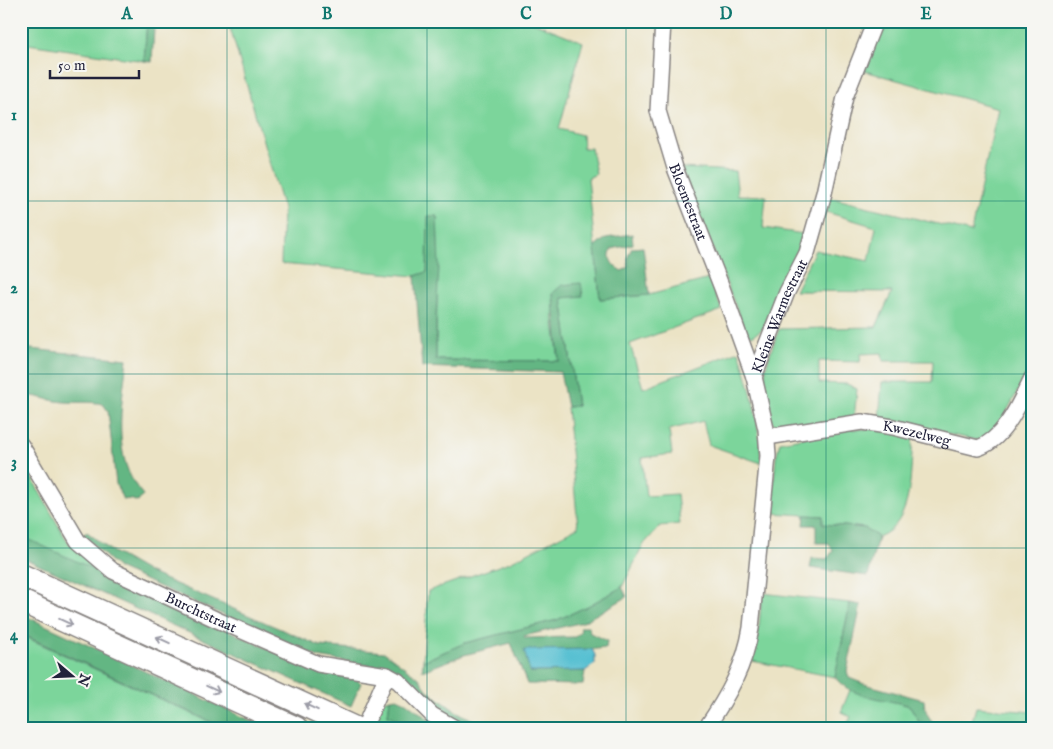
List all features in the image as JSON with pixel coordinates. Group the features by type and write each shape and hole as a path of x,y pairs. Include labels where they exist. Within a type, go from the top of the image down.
{"highway":[{"path":"21,575 355,728"},
{"path":"21,601 296,728"}],"street":[{"name":"Bloemestraat","path":"663,21 658,111 675,168 722,288 754,378"},
{"name":"Kleine Warmestraat","path":"706,728 738,677 748,648 768,456 767,437 754,378 787,292 807,253 824,193 845,97 875,21"},
{"name":"Kwezelweg","path":"767,437 862,422 893,427 978,448 986,446 998,434 1020,402 1032,378"},
{"name":"Burchtstraat","path":"21,445 78,541 113,571 215,619 318,664 387,674"},
{"path":"364,728 387,674 398,681 432,715 455,728"}],"green space":[{"path":"21,21 147,21 144,61 21,43"},
{"path":"147,21 158,21 154,29 152,62 144,61"},
{"path":"228,21 530,21 583,42 559,129 582,135 583,148 591,148 596,174 588,178 600,299 649,295 709,279 722,310 630,344 643,388 739,351 754,406 759,434 761,463 709,445 703,421 669,430 672,454 642,458 646,496 677,494 680,524 660,526 644,544 622,587 588,606 557,620 465,643 423,661 428,591 510,562 578,527 567,407 577,406 562,297 553,293 554,322 559,361 436,360 437,216 429,250 427,272 415,276 281,264 283,209"},
{"path":"881,21 1032,21 1032,365 1001,422 981,441 879,420 882,382 932,382 933,361 883,361 882,353 861,354 860,362 819,361 819,383 847,384 857,389 854,419 783,428 776,426 771,419 765,397 766,368 779,329 876,327 892,292 795,291 815,250 869,261 876,227 826,212 828,197 971,232 998,108 861,70"},
{"path":"681,168 735,171 738,195 766,196 763,228 804,234 787,280 763,329 752,336 746,333"},
{"path":"428,216 437,216 439,266 436,360 559,361 553,293 562,285 581,283 583,296 562,298 577,406 567,407 560,372 422,367 415,276 427,272"},
{"path":"632,234 633,244 612,249 610,259 622,271 628,267 628,256 632,248 643,247 649,295 600,299 595,247 606,238"},
{"path":"21,348 127,359 121,412 122,448 133,480 143,495 138,502 130,499 123,500 116,484 108,411 103,404 64,402 21,395"},
{"path":"850,429 874,429 913,436 910,479 905,508 899,520 890,530 878,537 865,528 822,524 823,516 771,513 776,457 780,442"},
{"path":"21,459 67,541 92,563 89,568 21,536"},
{"path":"805,515 823,516 823,524 865,528 878,537 868,576 810,568 812,558 827,559 833,551 829,543 816,543 816,525 804,525"},
{"path":"87,532 110,550 150,573 320,646 384,652 419,678 428,691 454,710 488,728 467,728 441,714 385,668 318,657 118,568 83,535"},
{"path":"21,536 313,669 337,676 356,678 361,683 351,706 21,557"},
{"path":"622,587 627,597 583,622 524,636 525,638 575,637 580,633 581,627 589,627 590,633 607,641 606,648 586,650 530,672 585,671 583,685 527,684 511,643 464,655 422,671 423,661 465,643 557,620 588,606"},
{"path":"762,593 850,603 835,677 752,661 758,638"},
{"path":"850,603 861,605 847,671 849,678 864,684 924,700 928,716 940,728 923,728 910,706 859,694 850,690 835,677"},
{"path":"21,614 267,728 224,728 21,634"},
{"path":"21,635 223,728 21,728"},
{"path":"850,690 910,706 923,728 845,728 851,717 841,712"},
{"path":"397,698 406,702 440,728 416,728 388,715 390,699"},
{"path":"390,699 388,715 416,728 381,728 376,718 383,701"},
{"path":"976,707 1032,712 1032,728 970,728"}],"water":[{"path":"592,649 595,655 595,664 585,671 530,672 524,650"}]}
